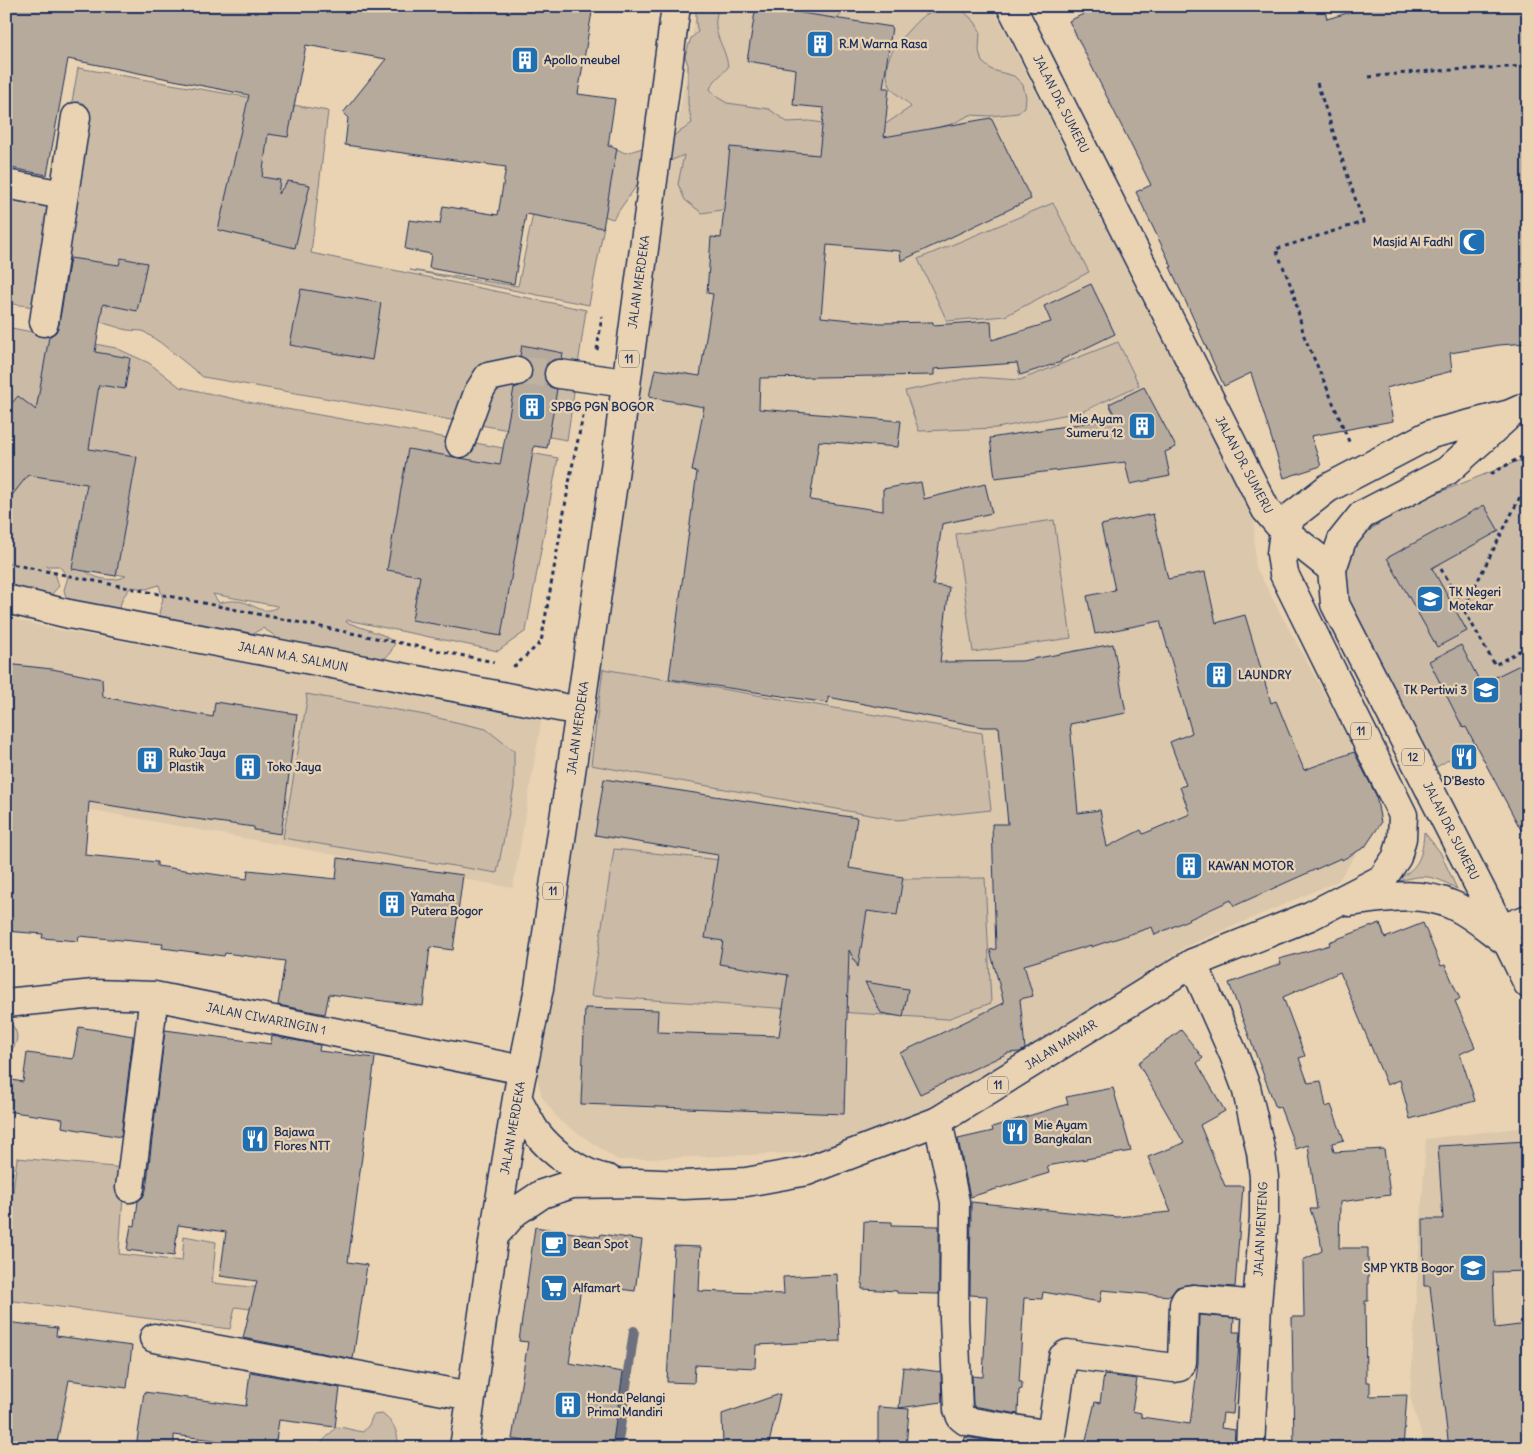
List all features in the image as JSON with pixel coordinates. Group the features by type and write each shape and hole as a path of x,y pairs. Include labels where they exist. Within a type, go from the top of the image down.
{"main road":[{"name":"JALAN MERDEKA","path":"464,1448 494,1236 539,988 580,711 676,6"},
{"name":"JALAN DR. SUMERU","path":"1011,6 1266,510 1284,531 1332,569 1335,604 1528,984"},
{"path":"44,322 76,117"},
{"path":"6,184 64,195"},
{"path":"460,443 478,393 488,378 517,371"},
{"path":"559,374 626,382"},
{"name":"11","path":"1333,904 1382,879 1397,857 1402,838 1402,815 1284,574 1281,554 1284,531 1292,516 1328,488 1361,470 1431,434 1519,410"},
{"name":"11","path":"1332,569 1342,540 1362,515 1447,472 1519,410"},
{"name":"JALAN M.A. SALMUN","path":"6,599 69,614 580,711"},
{"path":"1333,904 1417,896 1451,904 1504,936 1528,919"},
{"name":"JALAN MAWAR","path":"637,1183 684,1185 746,1182 807,1171 938,1121 1193,963 1310,916 1333,904"},
{"name":"JALAN MENTENG","path":"1193,963 1234,1055 1246,1087 1261,1152 1264,1177 1264,1217 1256,1305 1250,1448"},
{"name":"JALAN CIWARINGIN 1","path":"6,1003 94,994 154,996 523,1070"},
{"path":"130,1188 154,996"},
{"name":"11","path":"518,1098 536,1132 564,1160 599,1178 637,1183"},
{"path":"938,1121 955,1202 954,1318 958,1410 966,1420 1050,1441 1061,1366 1063,1357 1067,1354 1174,1368 1179,1367 1182,1362 1184,1304 1186,1300 1256,1305"},
{"path":"494,1236 515,1212 542,1194 572,1184 637,1183"},
{"path":"154,1338 471,1396"}],"path":[{"path":"1369,77 1416,72 1528,66"},
{"path":"1317,83 1363,222 1276,250 1293,291 1304,336 1328,388 1361,470"},
{"path":"1485,478 1528,453"},
{"path":"1463,608 1528,481"},
{"path":"1441,568 1495,665 1528,646"},
{"path":"6,1223 13,1160"}],"shaded area":[{"path":"696,6 719,6 716,16 717,31 728,67 710,89 717,97 727,103 769,109 787,122 809,121 830,124 884,125 911,107 890,86 887,70 890,56 903,37 922,17 936,10 958,6 975,22 980,31 979,51 982,62 992,70 1014,76 1023,85 1026,97 1025,107 1018,113 990,116 970,115 952,124 818,156 810,154 800,156 734,208 702,213 685,200 678,184 684,155 647,171 613,219 604,216 571,177 608,141 615,148 625,153 669,138 692,123 688,104 688,65 685,56 691,38 698,32"},
{"path":"697,6 992,6 1254,519 1255,566 1347,736 1373,815 1363,844 1338,881 1185,947 998,1079 847,1151 618,1160 560,1121 542,1097 530,1048"},
{"path":"780,6 839,6 841,15 833,22 792,17"},
{"path":"78,68 328,111 311,253 586,310 567,440 203,377 143,331 127,330 63,311 6,303 6,193 54,204"},
{"path":"1053,203 1089,272 1005,316 947,321 918,259"},
{"path":"533,214 604,226 589,305 410,270 518,286"},
{"path":"6,327 116,348 149,363 180,387 253,403 558,458 526,631 498,651 347,620 346,622 383,635 395,643 390,653 383,659 367,661 347,657 323,646 309,654 282,649 275,636 263,628 252,634 237,635 166,626 159,613 163,599 159,585 146,589 131,587 123,597 119,609 109,618 68,604 64,590 68,577 59,566 46,566 55,573 59,586 50,596 6,595","holes":["82,567 126,576 115,579 103,579 96,577","213,594 277,606 278,607 263,610 240,601 219,603"]},
{"path":"1118,342 1139,385 1084,411 997,428 919,431 905,391 974,377 1020,380"},
{"path":"1528,457 1528,712 1435,768 1342,590 1356,540 1403,507"},
{"path":"1054,520 1071,638 973,652 956,534"},
{"path":"6,617 48,628 542,716 513,888 6,794"},
{"path":"603,669 982,733 991,810 898,820 591,765"},
{"path":"306,694 425,715 486,729 514,751 514,787 497,873 283,838 307,700"},
{"path":"1424,832 1440,852 1457,889 1440,880 1425,877 1409,878 1391,884 1412,869 1420,858"},
{"path":"614,849 904,879 985,878 991,1003 947,1019 591,996"},
{"path":"6,1019 11,1023 17,1037 14,1046 6,1054"},
{"name":"SMP YKTB Bogor","path":"1528,1127 1528,1448 1426,1448 1410,1397 1426,1139"},
{"path":"17,1158 125,1168 119,1254 182,1261 184,1236 216,1242 212,1283 282,1290 275,1312 235,1307 230,1329 6,1300 6,1249"},
{"path":"382,1414 395,1429 399,1448 318,1448 336,1427 363,1432 369,1425 373,1415"}],"building":[{"path":"6,6 444,6 473,12 474,6 593,6 578,94 615,99 608,146 617,148 603,228 526,214 514,284 429,268 431,254 405,249 409,220 440,224 443,206 498,215 506,167 345,145 348,118 343,113 386,59 306,45 288,137 268,134 262,177 280,180 278,194 288,181 310,185 295,248 218,230 249,95 68,59 47,175 6,167"},
{"path":"756,6 892,27 883,88 889,88 884,137 991,118 1031,199 901,261 900,251 827,245 821,317 880,323 933,322 933,325 991,321 992,340 1051,322 1044,306 1091,284 1115,334 1061,360 1061,362 1020,375 1017,363 934,369 934,375 760,378 759,409 901,421 898,447 819,441 810,500 883,511 883,489 921,482 924,499 985,484 992,513 942,524 933,585 949,587 940,662 1022,661 1113,644 1126,713 1070,724 1078,813 1100,810 1107,847 1141,830 1143,834 1190,814 1180,787 1186,785 1170,742 1192,733 1160,621 1095,634 1087,596 1115,590 1101,525 1153,514 1168,579 1205,572 1216,623 1245,615 1271,703 1276,701 1304,770 1354,752 1376,795 1381,823 1365,847 1342,860 1341,858 1234,906 1231,900 1155,935 1152,927 1091,947 1091,945 1024,965 1033,996 1020,999 1025,1049 1020,1052 1008,1053 920,1094 900,1053 1004,1003 990,950 996,949 992,824 1008,824 999,727 983,727 828,697 828,703 669,679 697,472 692,471 704,407 649,397 655,369 700,376 713,294 707,293 711,237 721,238 730,147 819,155 824,108 793,105 796,69 747,61"},
{"path":"1100,6 1324,6 1327,19 1371,6 1528,6 1528,343 1499,345 1450,353 1452,371 1386,388 1393,421 1311,436 1321,466 1284,478 1251,373 1224,386 1170,267 1172,267 1136,192 1151,185 1069,21"},
{"path":"70,258 119,265 121,258 147,263 137,311 103,304 95,352 130,358 125,389 99,385 89,449 137,457 116,576 72,569 87,484 28,475 6,503 6,410 18,396 36,410 49,337 56,332 59,324"},
{"path":"301,289 381,303 372,360 290,345"},
{"path":"522,345 563,353 562,359 553,360 547,364 544,371 545,380 550,387 557,389 547,448 534,446 501,636 412,620 420,576 387,570 408,449 500,465 514,388 527,383 532,375 529,361 520,356"},
{"path":"1144,387 1176,447 1165,452 1170,476 1130,484 1125,462 995,478 990,438 1116,418 1109,404"},
{"name":"TK Negeri Motekar","path":"1484,505 1499,531 1432,568 1467,631 1437,647 1387,558"},
{"path":"1461,645 1481,684 1528,661 1528,843 1466,727 1463,728 1429,661"},
{"path":"6,664 52,669 102,679 103,697 213,717 215,702 297,714 281,834 254,830 254,827 89,802 85,855 157,862 157,866 247,879 248,870 336,879 338,858 463,875 453,950 430,947 423,1006 329,994 325,1014 278,1005 285,961 225,953 224,956 162,948 163,944 79,936 78,941 42,938 43,934 6,931"},
{"path":"604,779 857,818 849,868 903,877 897,915 867,911 858,967 849,950 844,1114 581,1104 585,1008 658,1010 657,1032 779,1036 788,975 719,964 723,941 705,938 718,855 595,835"},
{"path":"1380,923 1385,938 1423,923 1441,966 1445,965 1460,999 1455,1001 1475,1047 1460,1054 1475,1101 1410,1119 1400,1080 1387,1085 1340,972 1283,997 1305,1056 1299,1058 1308,1083 1321,1081 1326,1107 1331,1105 1344,1140 1332,1143 1334,1152 1384,1149 1390,1195 1340,1202 1339,1248 1368,1248 1368,1301 1365,1301 1366,1382 1370,1382 1370,1396 1407,1395 1403,1448 1294,1448 1292,1317 1304,1317 1303,1260 1322,1251 1320,1237 1310,1209 1317,1209 1308,1145 1296,1149 1280,1107 1276,1108 1229,983 1281,964 1279,959 1330,945 1329,942"},
{"path":"865,982 908,989 903,1017 881,1013"},
{"path":"79,1027 133,1036 121,1137 62,1127 63,1119 6,1111 6,1079 23,1082 27,1053 73,1059"},
{"name":"Bajawa Flores NTT","path":"165,1030 271,1044 272,1036 320,1045 319,1051 375,1058 348,1262 367,1265 353,1359 243,1338 257,1281 220,1276 226,1232 178,1225 174,1256 127,1250 131,1225 135,1226 138,1201 143,1197 146,1190"},
{"path":"1181,1030 1203,1058 1197,1063 1225,1111 1200,1125 1225,1186 1243,1186 1235,1287 1191,1284 1177,1287 1170,1296 1102,1290 1100,1302 1043,1292 1042,1299 1024,1298 1019,1382 1022,1382 1022,1389 1019,1390 1018,1414 973,1406 972,1376 983,1377 987,1296 970,1295 971,1202 1117,1217 1171,1212 1148,1157 1184,1143 1138,1063"},
{"path":"1113,1088 1131,1151 1047,1166 1049,1173 970,1197 958,1139 993,1131 992,1127 1068,1104 1066,1097"},
{"name":"SMP YKTB Bogor","path":"1528,1141 1528,1271 1493,1272 1495,1328 1528,1324 1528,1446 1515,1448 1449,1448 1430,1286 1424,1286 1423,1219 1443,1219 1438,1146"},
{"path":"864,1221 892,1222 892,1225 939,1226 939,1294 897,1293 897,1291 862,1289"},
{"path":"535,1227 600,1237 601,1234 642,1240 635,1291 612,1288 611,1292 581,1288 569,1363 623,1372 612,1448 569,1448 512,1439 528,1342 519,1341"},
{"path":"674,1246 701,1247 699,1291 784,1294 783,1277 837,1274 840,1341 756,1345 755,1368 695,1365 694,1383 667,1382"},
{"path":"1199,1315 1234,1318 1233,1332 1240,1332 1233,1414 1223,1413 1221,1428 1235,1430 1234,1448 1084,1448 1095,1402 1100,1403 1104,1375 1137,1379 1132,1411 1141,1413 1141,1417 1190,1424 1198,1363"},
{"path":"6,1322 57,1328 56,1336 132,1346 127,1388 69,1380 56,1448 6,1448"},
{"path":"903,1367 941,1372 942,1402 899,1408"},
{"path":"250,1372 340,1388 335,1427 279,1420 275,1448 245,1448 246,1444 174,1435 174,1448 136,1448 144,1392 246,1406"},
{"path":"780,1394 768,1448 723,1448 722,1414"},
{"path":"878,1407 909,1409 906,1448 878,1448"},
{"path":"965,1437 1016,1445 1016,1448 963,1448"}],"waterway":[{"path":"617,1448 634,1331"}],"tunnel":[{"path":"517,371 559,374"}],"place":[{"name":"R.M Warna Rasa","path":"820,44"},
{"name":"Apollo meubel","path":"525,60"},
{"name":"Masjid Al Fadhl","path":"1472,242"},
{"name":"SPBG PGN BOGOR","path":"532,407"},
{"name":"Mie Ayam Sumeru 12","path":"1142,426"},
{"name":"TK Negeri Motekar","path":"1430,599"},
{"name":"LAUNDRY","path":"1219,675"},
{"name":"TK Pertiwi 3","path":"1486,690"},
{"name":"D'Besto","path":"1464,757"},
{"name":"Ruko Jaya Plastik","path":"150,760"},
{"name":"Toko Jaya","path":"248,767"},
{"name":"KAWAN MOTOR","path":"1189,866"},
{"name":"Yamaha Putera Bogor","path":"392,904"},
{"name":"Mie Ayam Bangkalan","path":"1015,1132"},
{"name":"Bajawa Flores NTT","path":"255,1139"},
{"name":"Bean Spot","path":"554,1244"},
{"name":"SMP YKTB Bogor","path":"1473,1268"},
{"name":"Alfamart","path":"554,1288"},
{"name":"Honda Pelangi Prima Mandiri","path":"568,1405"}]}
